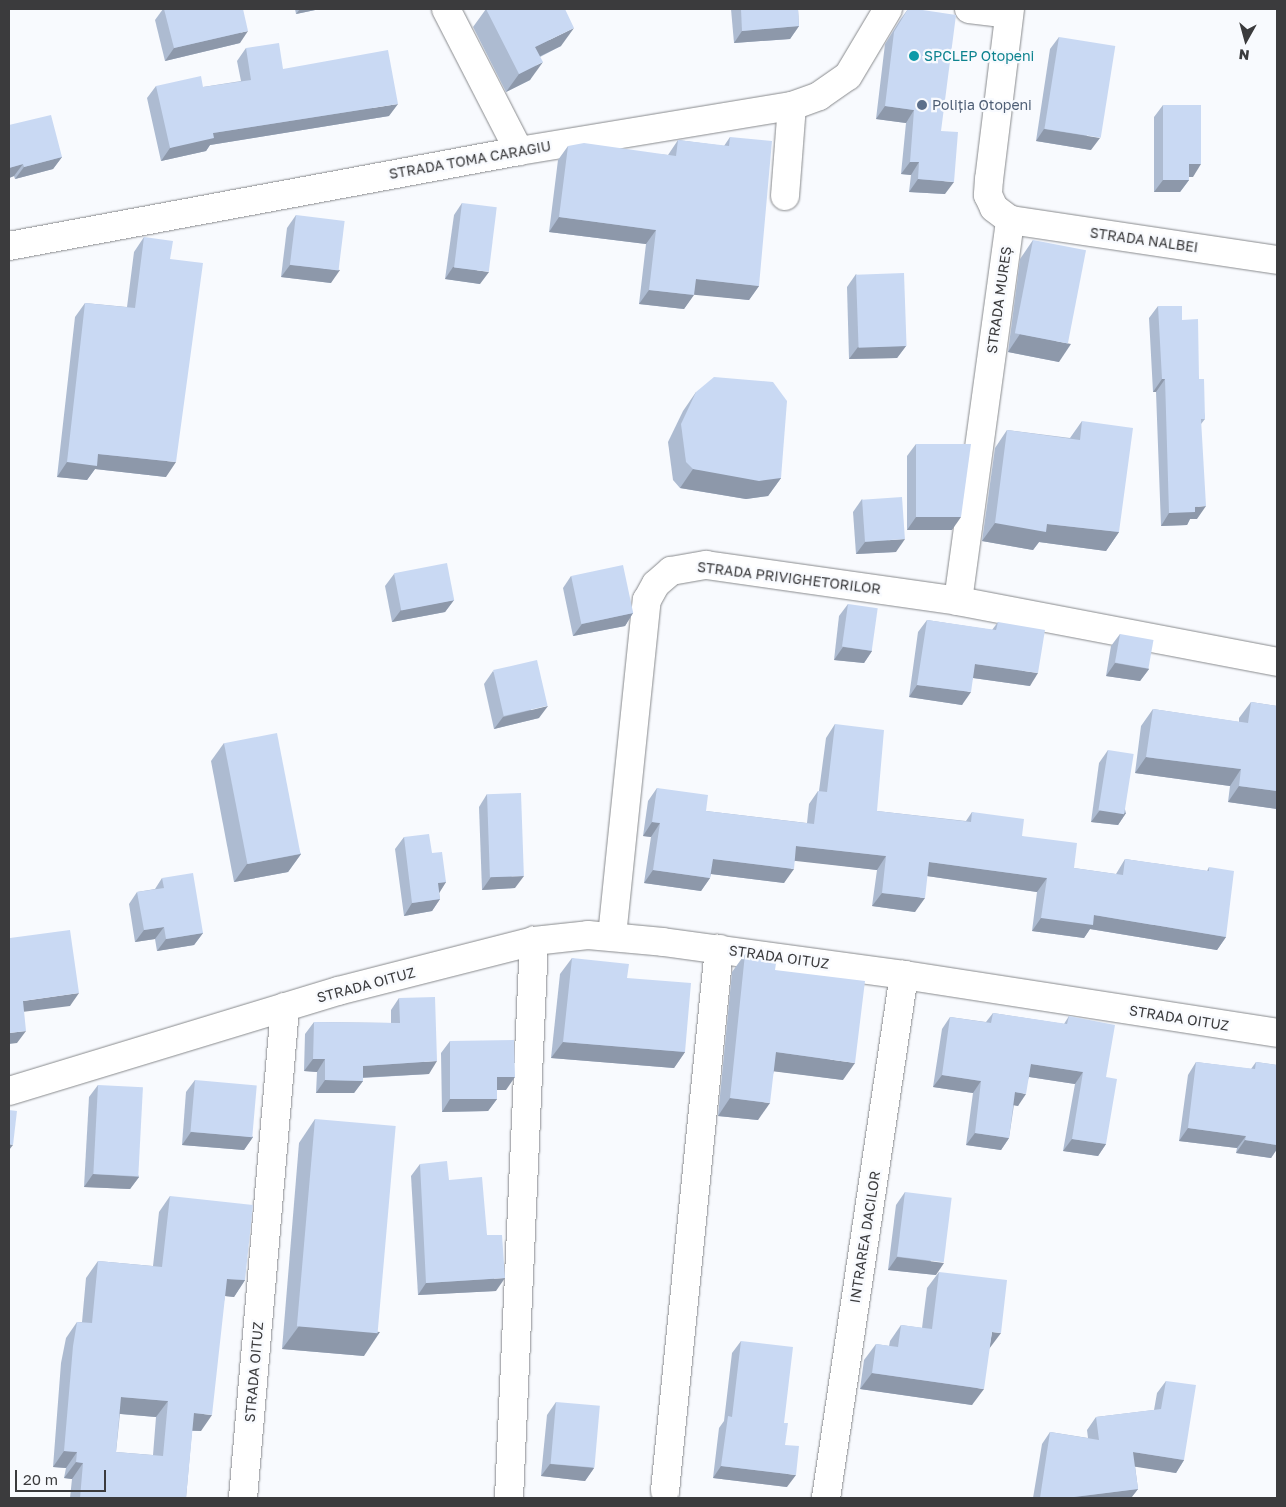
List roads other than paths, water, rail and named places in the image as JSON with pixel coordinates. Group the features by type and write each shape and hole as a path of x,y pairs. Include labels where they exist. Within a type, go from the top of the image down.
{"street":[{"path":"446,9 519,151"},
{"name":"STRADA TOMA CARAGIU","path":"9,246 519,151 792,106 819,96 848,76 888,9"},
{"path":"969,9 1010,11 988,196 994,208 1010,220"},
{"path":"785,196 792,106"},
{"name":"STRADA NALBEI","path":"1010,220 1277,260"},
{"name":"STRADA MUREȘ","path":"958,601 1010,220"},
{"name":"STRADA PRIVIGHETORILOR","path":"612,936 647,600 656,584 671,571 706,565 958,601 1277,662"},
{"name":"STRADA OITUZ","path":"9,1091 285,1007 534,941 564,936 612,936 719,949 904,975 1277,1033"},
{"path":"509,1498 534,941"},
{"path":"665,1491 719,949"},
{"name":"INTRAREA DACILOR","path":"826,1498 904,975"},
{"name":"STRADA OITUZ","path":"243,1498 285,1007"}],"place":[{"name":"SPCLEP Otopeni","path":"914,56"},
{"name":"Poliția Otopeni","path":"922,105"}]}
